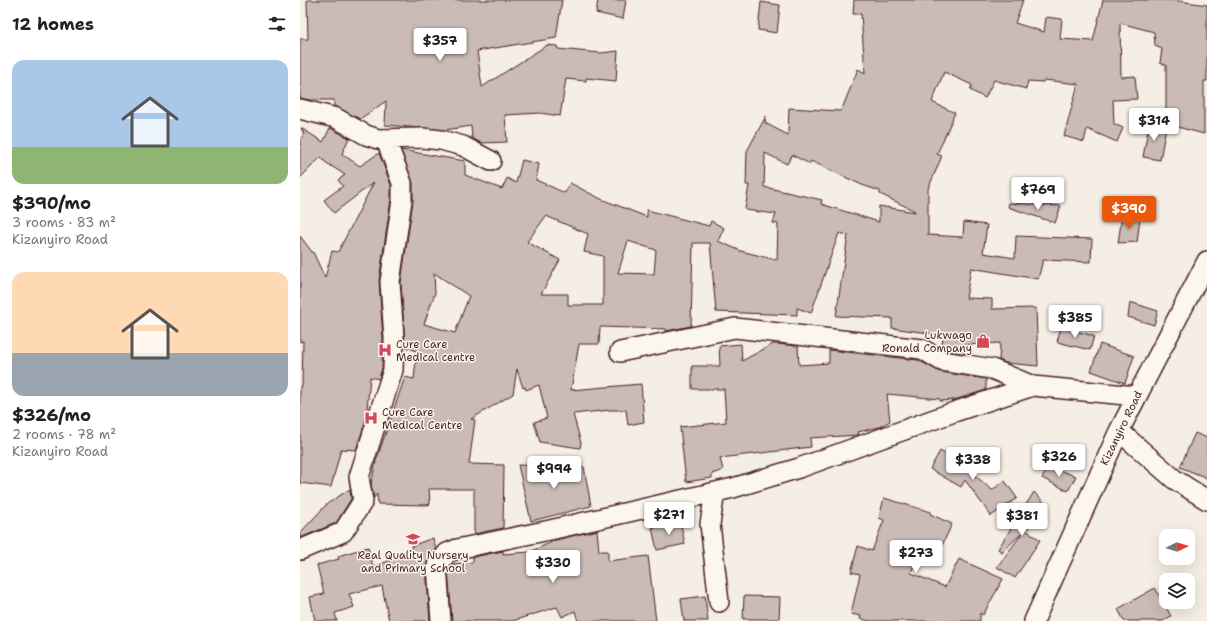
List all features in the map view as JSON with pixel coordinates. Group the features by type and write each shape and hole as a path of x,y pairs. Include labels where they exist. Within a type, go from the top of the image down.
{"street":[{"path":"300,109 336,118 366,135 386,140 422,138 441,140 463,146 491,160"},
{"path":"300,550 343,532 363,501 359,477 394,370 394,338 390,282 402,200 402,183 386,140"},
{"name":"Kizanyiro Road","path":"1034,621 1119,431 1207,261"},
{"path":"620,352 735,328 922,349 942,361 992,369 1032,386 1136,396"},
{"path":"441,621 437,566 447,553 457,549 550,530 715,492 799,468 954,412 1032,386"},
{"path":"1119,431 1174,479 1207,500"},
{"path":"715,492 710,524 719,602"}],"building":[{"path":"307,0 562,0 556,38 477,51 482,87 547,45 557,46 558,49 601,53 618,51 616,81 586,78 586,81 566,79 560,116 540,113 505,115 507,142 481,143 472,138 471,126 445,130 385,125 386,101 360,119 334,106 334,100 311,100 300,98 300,39 308,39"},
{"path":"598,0 626,0 623,19 596,13"},
{"path":"854,0 1023,0 1015,23 1044,32 1046,17 1062,19 1060,39 1093,41 1103,0 1172,0 1207,5 1207,81 1204,81 1204,134 1166,124 1166,65 1160,63 1162,49 1155,46 1154,32 1120,23 1121,77 1135,76 1137,99 1113,100 1114,124 1123,128 1117,142 1087,129 1084,142 1064,136 1078,84 1044,80 1043,82 1028,81 1026,89 994,80 985,98 970,90 972,85 944,72 932,102 955,113 937,154 942,156 928,189 928,235 963,237 964,222 987,225 983,253 1015,258 1016,236 1092,239 1091,262 1043,260 1038,279 971,268 966,298 992,299 992,309 1036,308 1038,366 1006,363 999,360 1000,343 965,345 965,354 942,348 943,335 892,328 892,318 836,316 848,235 839,233 811,313 797,308 797,315 716,312 710,243 693,243 691,326 666,331 666,329 600,327 599,344 579,344 571,390 641,384 644,422 628,425 626,410 610,410 573,414 581,443 580,448 540,442 534,422 547,418 539,385 526,390 525,387 523,388 517,369 513,394 471,419 475,420 469,464 504,465 503,528 474,534 474,489 429,489 430,504 427,505 378,504 377,494 374,498 371,484 376,461 405,377 414,379 417,351 405,347 401,282 413,201 413,183 401,150 465,161 465,175 502,189 507,178 516,183 522,160 539,164 536,180 565,193 570,183 601,199 647,217 647,210 709,226 711,221 724,228 718,241 741,251 777,260 778,224 773,223 776,214 745,210 749,185 746,185 747,151 766,116 765,123 788,135 789,108 840,111 842,109 858,69 865,73 861,14 853,14","holes":["765,153 787,164 792,155 810,164 811,161 862,185 880,191 880,194 915,212 879,206 879,222 821,204 822,200 764,187","546,216 588,234 584,252 603,256 603,305 568,305 568,294 541,294 560,260 527,242","628,241 656,250 654,274 618,273","434,273 469,296 455,333 424,324 435,293"]},
{"path":"761,2 780,5 777,33 758,30"},
{"path":"1149,124 1166,127 1160,160 1143,157"},
{"path":"301,128 323,142 330,128 349,138 342,154 360,166 379,153 391,185 391,199 379,281 383,338 382,368 379,379 370,377 366,420 356,450 341,449 331,487 300,483 300,386 302,386 303,341 300,342 300,236 313,252 325,278 332,251 338,252 374,182 334,213 324,200 343,186 338,180 345,175 325,162 321,157 300,178 300,140 304,134"},
{"path":"1009,203 1061,206 1055,223 1008,207"},
{"path":"1122,216 1140,218 1137,242 1118,243"},
{"path":"1130,302 1158,311 1154,325 1128,317"},
{"path":"1061,327 1094,336 1090,350 1057,342"},
{"path":"741,344 742,361 773,344 798,346 799,365 829,363 829,350 918,360 940,372 986,379 986,390 954,400 940,401 940,399 887,394 890,421 880,427 858,432 859,435 810,438 811,447 720,458 723,470 712,474 712,478 686,482 680,427 726,422 724,389 692,389 692,366 720,366 719,346"},
{"path":"1100,344 1134,356 1125,383 1091,371"},
{"path":"1195,433 1207,438 1207,478 1180,467"},
{"path":"959,450 977,462 971,472 992,490 1005,481 1017,498 991,516 965,480 961,487 930,469 940,451 953,459"},
{"path":"518,465 584,467 591,506 531,521"},
{"path":"1049,467 1076,476 1068,491 1042,478"},
{"path":"350,489 351,499 336,523 300,538 300,533 327,504"},
{"path":"1034,492 1049,508 1026,530 1040,540 1015,578 997,567 1024,531 1002,552 998,549"},
{"path":"884,498 931,512 930,514 952,524 939,552 922,544 911,573 945,587 959,559 1003,579 983,615 980,613 980,621 871,621 860,619 861,616 851,614 860,574 851,572 858,546 872,551 884,520 879,518"},
{"path":"680,521 685,544 657,550 652,528"},
{"path":"597,530 599,551 608,551 608,561 648,556 656,621 578,621 575,611 562,617 557,607 512,621 452,621 448,569 452,564 473,562 473,557 503,551 503,554 530,552 556,540"},
{"path":"433,538 436,550 428,559 426,567 430,621 389,621 382,586 349,594 354,607 335,613 337,621 315,621 310,597 324,594 317,565 339,559 338,556 368,547 373,567 412,552 411,546"},
{"path":"1155,588 1159,595 1159,609 1167,609 1171,616 1163,621 1124,621 1118,609"},
{"path":"705,596 708,621 684,621 681,599"},
{"path":"744,596 780,597 779,619 743,619"}],"place":[{"name":"Lukwago Ronald Company","path":"983,341"},
{"name":"Cure Care Medical centre","path":"385,350"},
{"name":"Cure Care Medical Centre","path":"371,418"},
{"name":"Real Quality Nursery and Primary School","path":"413,539"}]}
